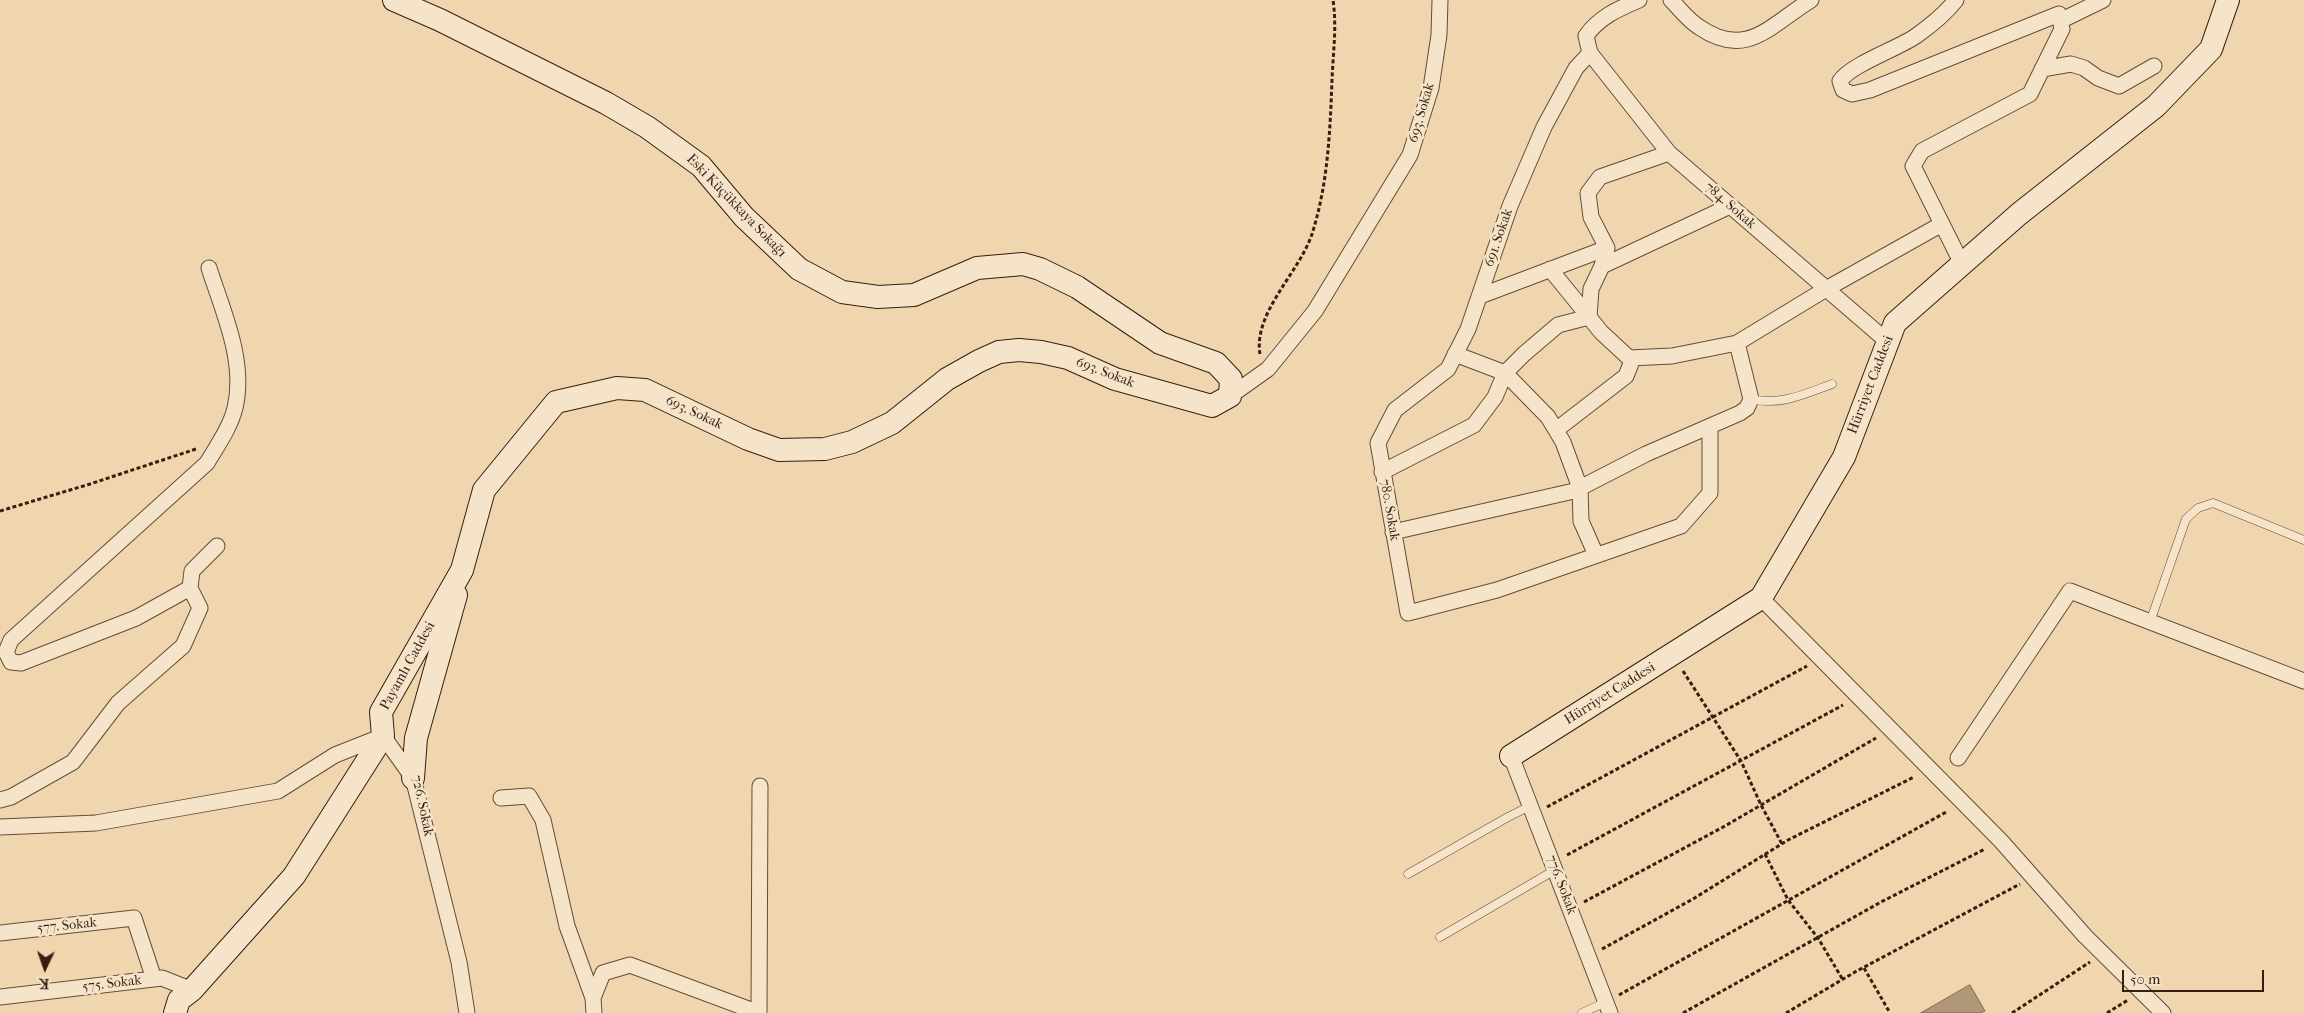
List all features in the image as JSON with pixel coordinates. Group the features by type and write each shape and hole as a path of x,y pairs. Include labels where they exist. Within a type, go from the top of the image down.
{"street":[{"name":"Eski Küçükkaya Sokağı","path":"394,0 440,20 606,103 647,127 701,166 744,217 781,254 799,269 842,292 896,297 914,295 977,268 1023,264 1040,269 1077,287 1160,343 1216,363 1230,379 1230,396"},
{"name":"693. Sokak","path":"556,402 617,388 645,390 748,439 779,450 805,451 825,449 852,442 892,423 947,379 979,361 999,352 1019,350 1041,352 1068,358 1115,379 1212,406 1230,396 1268,369 1315,311 1410,155 1431,88 1439,35 1440,0"},
{"path":"1590,53 1586,36 1595,24 1623,7 1640,0"},
{"path":"1671,0 1698,26 1724,40 1737,42 1755,37 1811,0"},
{"path":"1956,0 1949,9 1916,36 1842,77 1840,81 1843,90 1852,94 1870,90 2059,14 2062,29 2030,94 1922,151 1913,166 1962,264"},
{"path":"2060,21 2103,0"},
{"name":"Hürriyet Caddesi","path":"1511,756 1761,598 1844,457 1895,323 2019,214 2156,106 2211,49 2228,0"},
{"name":"784. Sokak","path":"1590,53 1669,153 1888,342"},
{"name":"691. Sokak","path":"1395,410 1448,369 1468,329 1510,206 1544,127 1576,68 1590,53"},
{"path":"2042,68 2071,64 2084,68 2098,78 2119,86 2154,66"},
{"path":"1589,317 1591,289 1602,266 1607,248 1591,217 1588,193 1600,177 1669,153"},
{"path":"1602,266 1730,206"},
{"path":"1629,358 1672,356 1737,343 1826,289 1942,224"},
{"path":"1480,296 1607,248"},
{"path":"190,588 136,618 21,664 10,662 6,652 11,640 208,463 235,408 239,384 235,352 209,268"},
{"path":"1550,269 1601,332 1632,361 1626,376 1556,430"},
{"path":"1382,472 1474,425 1495,397 1505,373 1558,325 1589,317"},
{"path":"1393,532 1580,488 1646,454 1710,428 1747,408 1751,399 1737,343"},
{"path":"1455,354 1505,373 1548,417 1563,442 1580,488 1581,521 1596,555 1681,526 1710,493 1710,428"},
{"name":"Payamlı Caddesi","path":"383,736 381,712 462,570 484,490 556,402"},
{"name":"780. Sokak","path":"1395,410 1378,442 1408,614 1497,590 1596,555"},
{"path":"0,800 12,796 73,762 118,702 184,646 200,608 190,588 192,571 217,546"},
{"name":"726. Sokak","path":"462,570 446,639 416,738 413,778 459,962 467,1013"},
{"path":"1958,758 2070,591 2304,681"},
{"path":"1761,598 2001,840 2103,953 2164,1013"},
{"path":"383,736 413,778"},
{"path":"0,828 96,824 278,791 335,756 383,736"},
{"path":"175,1013 179,1000 192,990 294,876 383,736"},
{"name":"776. Sokak","path":"1511,756 1608,1008"},
{"path":"594,1005 603,973 630,965 759,1013 760,786"},
{"path":"501,798 529,796 543,820 567,926 594,1005"},
{"name":"577. Sokak","path":"0,933 134,918 154,979"},
{"name":"575. Sokak","path":"0,997 162,978 192,990"}],"lane":[{"path":"1751,399 1781,402 1832,384"},
{"path":"2150,622 2186,520 2198,508 2213,503 2304,540"},
{"path":"1408,874 1508,816 1532,810"},
{"path":"1440,937 1554,867"},
{"path":"1582,1013 1608,1008"}],"path":[{"path":"1268,369 1258,346 1264,319 1302,256 1311,237 1322,198 1331,117 1335,33 1333,0"},
{"path":"0,511 90,484 220,440"},
{"path":"1672,654 1741,761 1761,805 1782,844"},
{"path":"1532,810 1712,718 1821,659"},
{"path":"1554,867 1859,696"},
{"path":"1570,909 1761,805 1891,729"},
{"path":"1588,956 1692,899 1782,844 1930,769"},
{"path":"1608,1008 1788,900 1964,802"},
{"path":"1683,1013 1881,902 2001,840"},
{"path":"1765,854 1788,900 1818,938 1843,980"},
{"path":"1786,1013 1864,968 2033,877"},
{"path":"2012,1013 2103,953"},
{"path":"1864,968 1890,1013"},
{"path":"2107,1013 2142,991"}],"shaded area":[{"path":"1970,985 1985,1011 1980,1013 1921,1013"}]}
